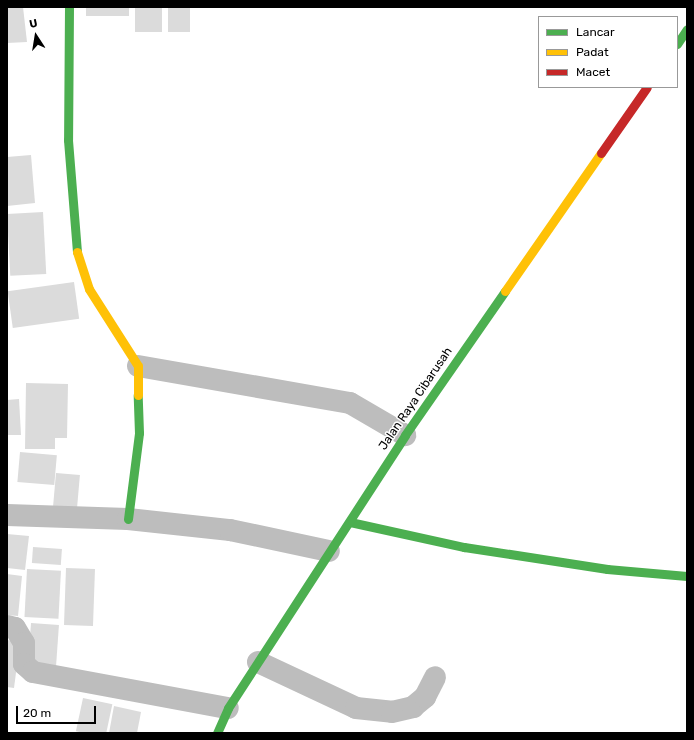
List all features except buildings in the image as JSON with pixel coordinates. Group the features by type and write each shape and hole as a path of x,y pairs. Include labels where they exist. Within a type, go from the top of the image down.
{"street":[{"path":"69,7 68,140 75,244 89,289 138,366 140,427 128,519"},
{"path":"678,42 687,29"},
{"name":"Jalan Raya Cibarusah","path":"217,733 228,708 405,435 646,88"},
{"path":"138,366 350,403 405,435"},
{"path":"7,515 128,519 230,530 329,551"},
{"path":"350,522 464,547 607,569 687,576"},
{"path":"7,626 15,628 24,643 24,664 33,672 228,708"},
{"path":"258,662 356,708 392,712 413,707 425,697 435,676"}],"traffic: fast":[{"path":"69,7 68,140 77,252"},
{"path":"678,42 687,29"},
{"path":"217,733 228,708 405,435 505,291"},
{"path":"128,519 139,433 138,395"},
{"path":"350,522 464,547 607,569 687,576"}],"traffic: slow":[{"path":"505,291 601,153"},
{"path":"77,252 89,289 138,366 138,395"}],"traffic: jam":[{"path":"601,153 646,88"}]}
